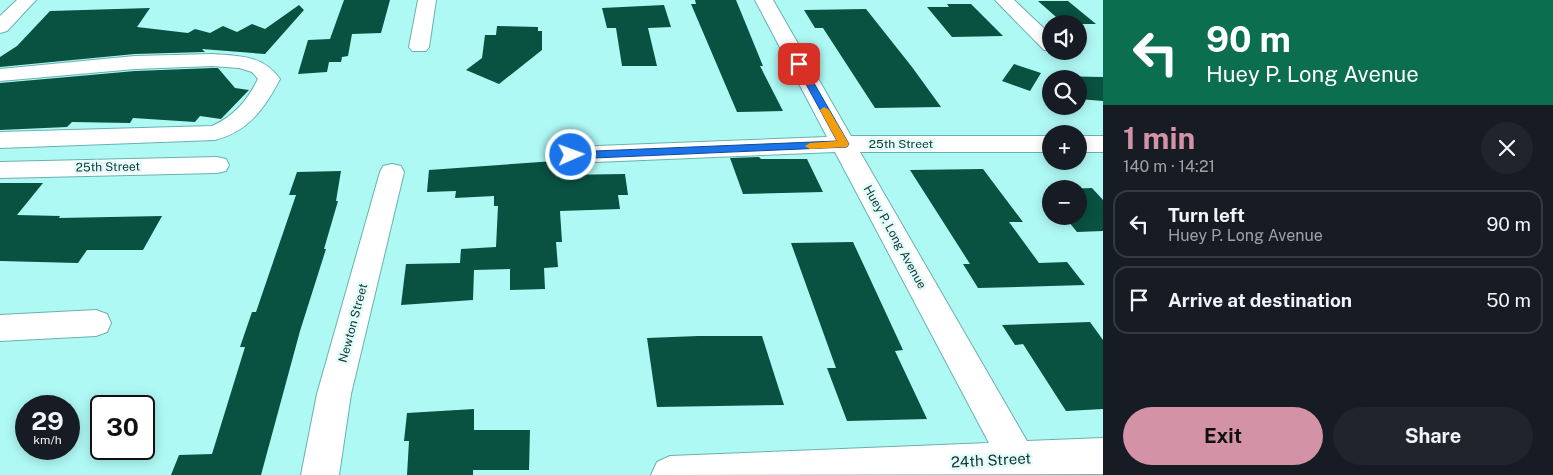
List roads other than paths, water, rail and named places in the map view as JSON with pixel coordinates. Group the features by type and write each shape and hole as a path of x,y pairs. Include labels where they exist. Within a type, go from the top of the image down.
{"street":[{"path":"0,27 28,0"},
{"path":"419,47 427,0"},
{"name":"Huey P. Long Avenue","path":"764,0 1021,467"},
{"path":"1004,0 1042,37"},
{"path":"0,74 176,60 229,60 258,67 269,79 257,104 234,126 215,133 0,140"},
{"name":"25th Street","path":"571,155 844,144 1042,144"},
{"path":"1087,144 1103,144"},
{"name":"25th Street","path":"0,170 217,165"},
{"name":"Newton Street","path":"320,475 334,394 392,172"},
{"path":"0,328 96,324"},
{"name":"24th Street","path":"670,475 1021,467 1103,456"}]}
